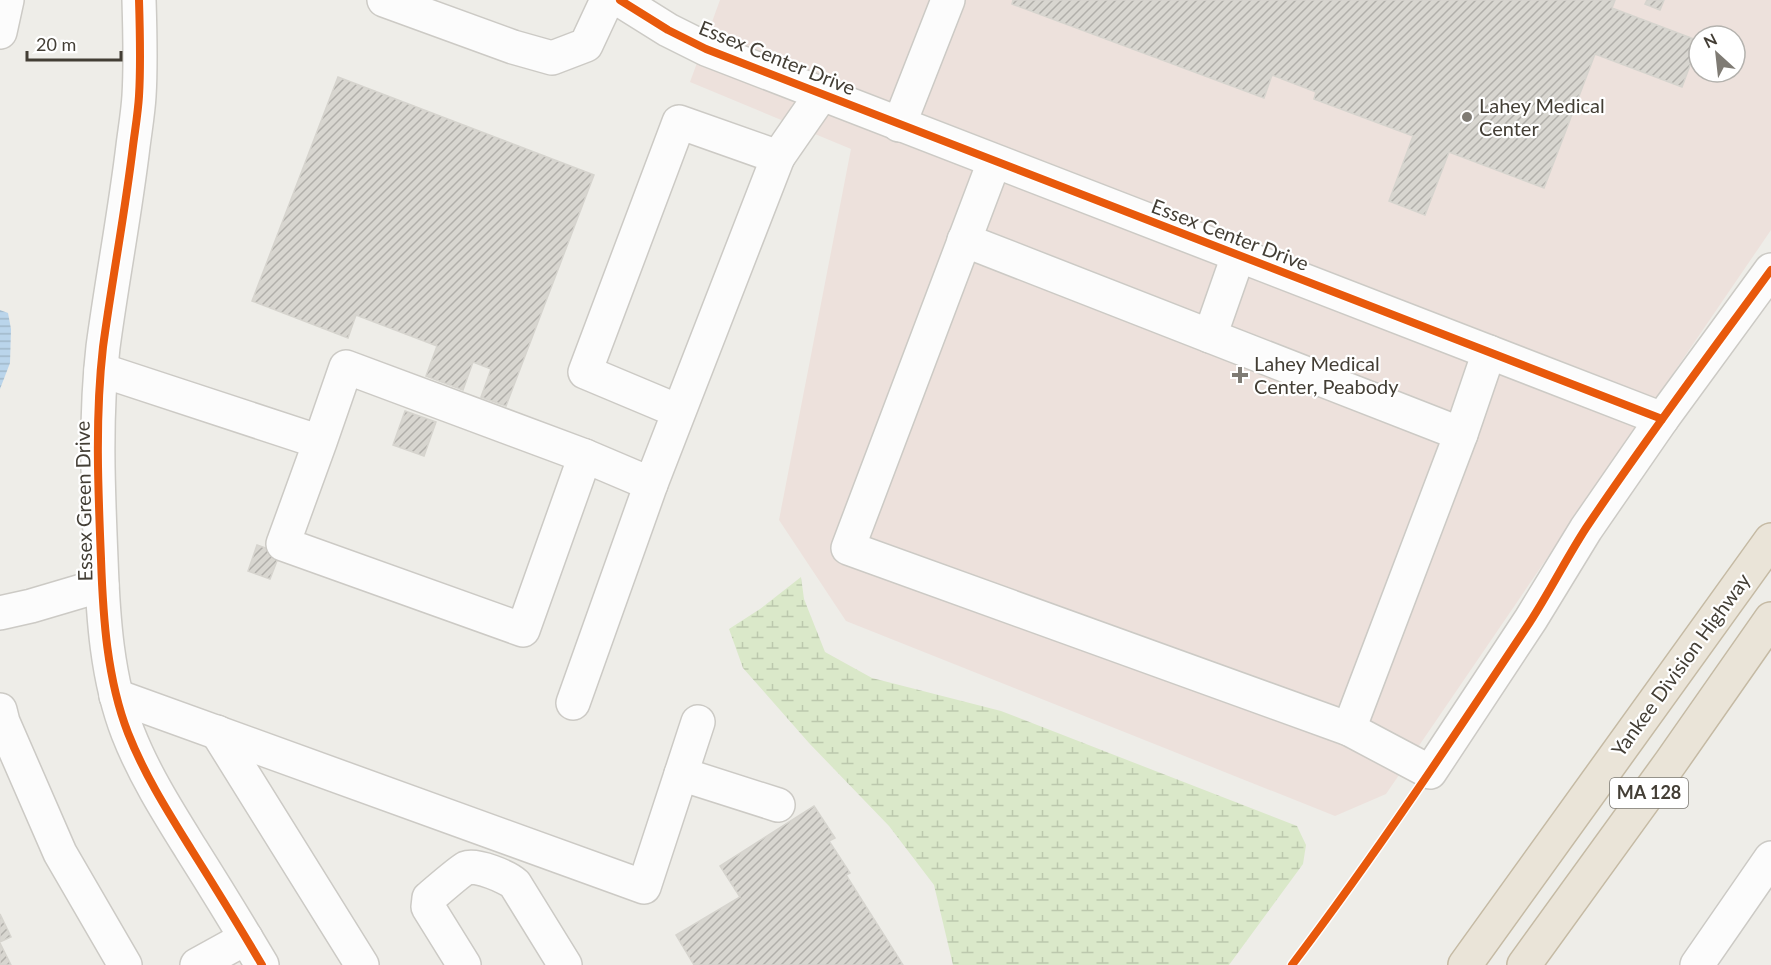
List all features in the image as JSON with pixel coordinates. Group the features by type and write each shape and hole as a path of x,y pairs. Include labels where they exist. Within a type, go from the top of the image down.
{"highway":[{"name":"Yankee Division Highway","path":"1465,965 1771,540"},
{"name":"MA 128","path":"1524,965 1771,619"}],"street":[{"path":"0,32 7,0"},
{"name":"Essex Green Drive","path":"139,0 139,98 103,347 98,405 97,464 102,585 108,649 116,696 128,733 146,773 254,951"},
{"path":"384,0 513,47 552,58 586,45 607,0"},
{"name":"Essex Center Drive","path":"620,0 668,30 706,50 1662,419"},
{"path":"899,125 948,0"},
{"path":"573,703 678,411 778,157 821,95"},
{"path":"678,411 585,372 679,122 778,157"},
{"path":"994,162 848,548 1349,729 1430,772 1532,619 1586,529 1662,419 1771,270"},
{"path":"964,240 1461,434"},
{"path":"1210,336 1238,256"},
{"path":"1349,729 1461,434 1489,352"},
{"path":"585,456 523,630 283,543 346,367 585,456 651,484"},
{"path":"101,370 320,441"},
{"path":"0,613 102,585"},
{"path":"116,696 644,887 698,722"},
{"path":"0,710 3,722 60,853 125,965"},
{"path":"217,732 362,965"},
{"path":"681,774 778,805"},
{"path":"1697,965 1771,858"},
{"path":"464,965 428,907 429,898 466,868 475,868 509,878 515,884 566,965"},
{"path":"197,965 254,951"}],"shaded area":[{"name":"Lahey Medical Center, Peabody","path":"720,0 1771,0 1771,230 1386,794 1335,816 846,621 779,520 851,149 690,82"}],"green space":[{"path":"801,577 804,599 825,652 872,678 1001,711 1297,826 1306,845 1303,864 1229,965 953,965 934,885 889,826 809,743 743,668 729,629 760,609"}],"water":[{"path":"0,310 8,313 11,329 10,363 0,389"}],"building":[{"name":"Lahey Medical Center","path":"1013,0 1615,0 1612,8 1687,36 1687,73 1682,87 1595,54 1544,188 1449,152 1425,215 1389,201 1413,136 1314,99 1316,92 1272,75 1264,98 1012,4"},
{"path":"1647,0 1664,0 1660,10 1645,4"},
{"path":"338,77 594,175 506,406 481,397 491,369 473,362 463,390 426,376 437,346 356,315 348,338 252,301"},
{"path":"405,411 436,422 424,456 393,445"},
{"path":"257,545 280,553 270,579 248,571"},
{"path":"814,806 835,838 829,841 850,873 846,875 903,965 694,965 676,935 740,897 720,866"},
{"path":"0,914 11,937 0,942"},
{"path":"0,943 11,965 0,965"}],"cycle path":[{"path":"139,0 138,109 100,373 99,506 107,648 121,712 141,763 165,807 262,965"},
{"path":"620,0 668,30 706,49 1662,419"},
{"path":"1292,965 1354,881 1443,752 1530,622 1608,495 1771,270"}],"place":[{"name":"Lahey Medical Center","path":"1467,117"},
{"name":"Lahey Medical Center, Peabody","path":"1240,375"}]}
